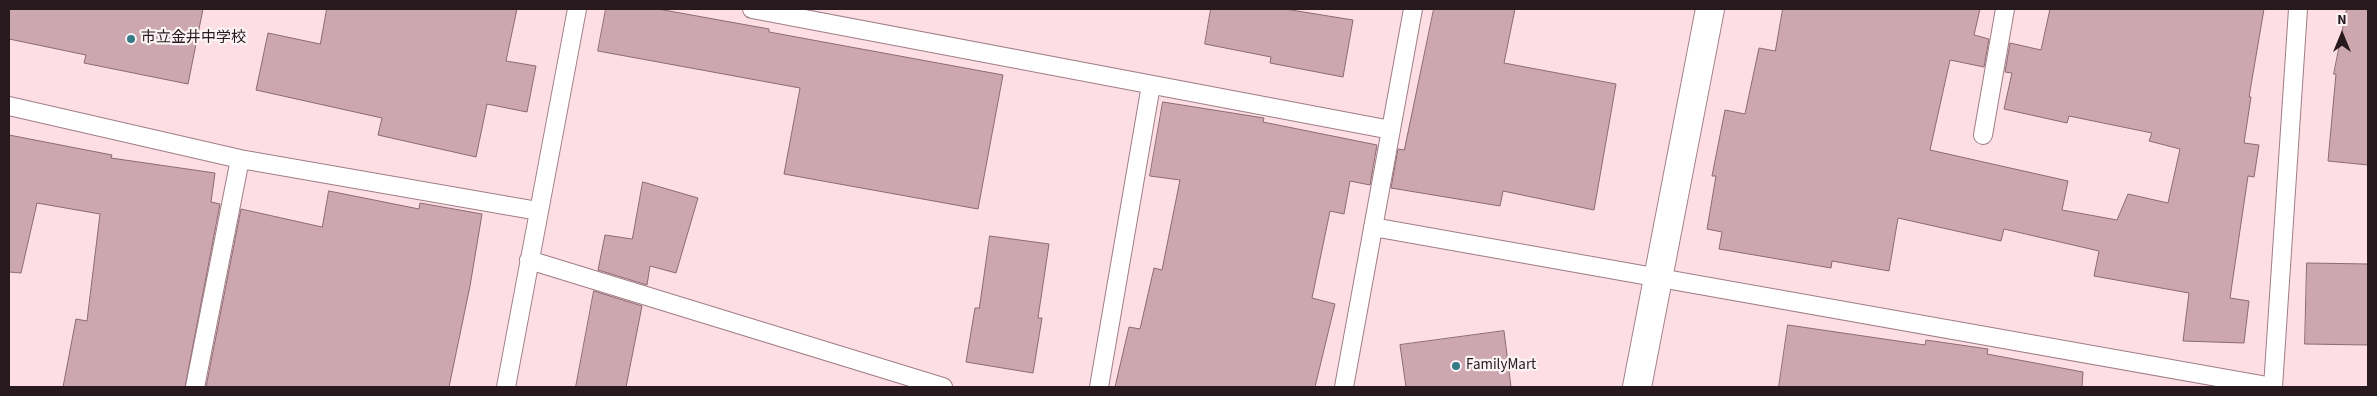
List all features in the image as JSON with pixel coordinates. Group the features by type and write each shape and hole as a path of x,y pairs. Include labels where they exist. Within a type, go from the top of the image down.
{"street":[{"path":"1637,387 1710,9"}],"lane":[{"path":"506,387 577,9"},
{"path":"752,9 1391,130"},
{"path":"1344,387 1413,9"},
{"path":"1983,136 2005,9"},
{"path":"1373,227 2273,387 2298,9"},
{"path":"1099,387 1151,85"},
{"path":"9,106 240,159 538,211"},
{"path":"195,387 240,159"},
{"path":"529,260 943,387"}],"building":[{"path":"9,9 203,9 188,84 84,63 86,55 9,39"},
{"path":"327,9 517,9 506,61 536,66 527,112 487,104 476,157 378,135 382,118 256,90 268,33 320,44"},
{"path":"606,9 658,9 769,29 769,32 1003,75 978,209 784,174 800,88 598,51"},
{"path":"1211,9 1285,9 1353,20 1343,77 1270,63 1271,57 1205,44"},
{"path":"1434,9 1515,9 1504,63 1616,84 1594,210 1503,191 1500,206 1391,188 1398,149 1404,150"},
{"path":"1783,9 1980,9 1974,35 1989,39 1984,67 1950,60 1930,150 2068,181 2062,210 2117,220 2128,194 2168,203 2180,149 2149,141 2152,133 2069,116 2067,123 2004,109 2012,73 2005,72 2010,43 2041,50 2050,9 2264,9 2249,97 2251,97 2244,143 2259,145 2254,177 2248,176 2230,298 2249,301 2244,343 2183,341 2189,293 2094,276 2099,251 2004,229 2001,241 1898,218 1889,271 1832,261 1831,268 1719,249 1722,232 1707,229 1716,176 1712,176 1725,110 1745,114 1759,48 1775,51"},
{"path":"2347,9 2368,9 2368,165 2328,161 2336,74 2334,74"},
{"path":"1163,102 1264,118 1263,122 1377,145 1370,185 1350,181 1344,214 1330,211 1312,298 1335,304 1315,387 1115,387 1129,327 1140,329 1154,268 1162,270 1180,180 1150,176"},
{"path":"9,135 112,155 111,158 215,173 211,202 220,204 185,387 63,387 76,319 87,321 100,214 37,203 21,273 9,272"},
{"path":"643,182 698,198 676,273 650,266 647,285 598,270 605,235 632,239"},
{"path":"329,191 419,209 420,203 482,214 470,286 449,387 206,387 241,209 322,227"},
{"path":"990,236 1049,244 1038,318 1042,318 1033,373 966,362 975,308 979,308"},
{"path":"2307,263 2368,264 2368,345 2305,344"},
{"path":"594,291 642,306 626,387 576,387"},
{"path":"1788,325 1925,345 1926,340 1988,349 1987,354 2083,372 2082,387 1779,387"},
{"name":"FamilyMart","path":"1504,331 1511,387 1406,387 1400,345"}],"place":[{"name":"市立金井中学校","path":"131,39"},
{"name":"FamilyMart","path":"1456,366"}]}
